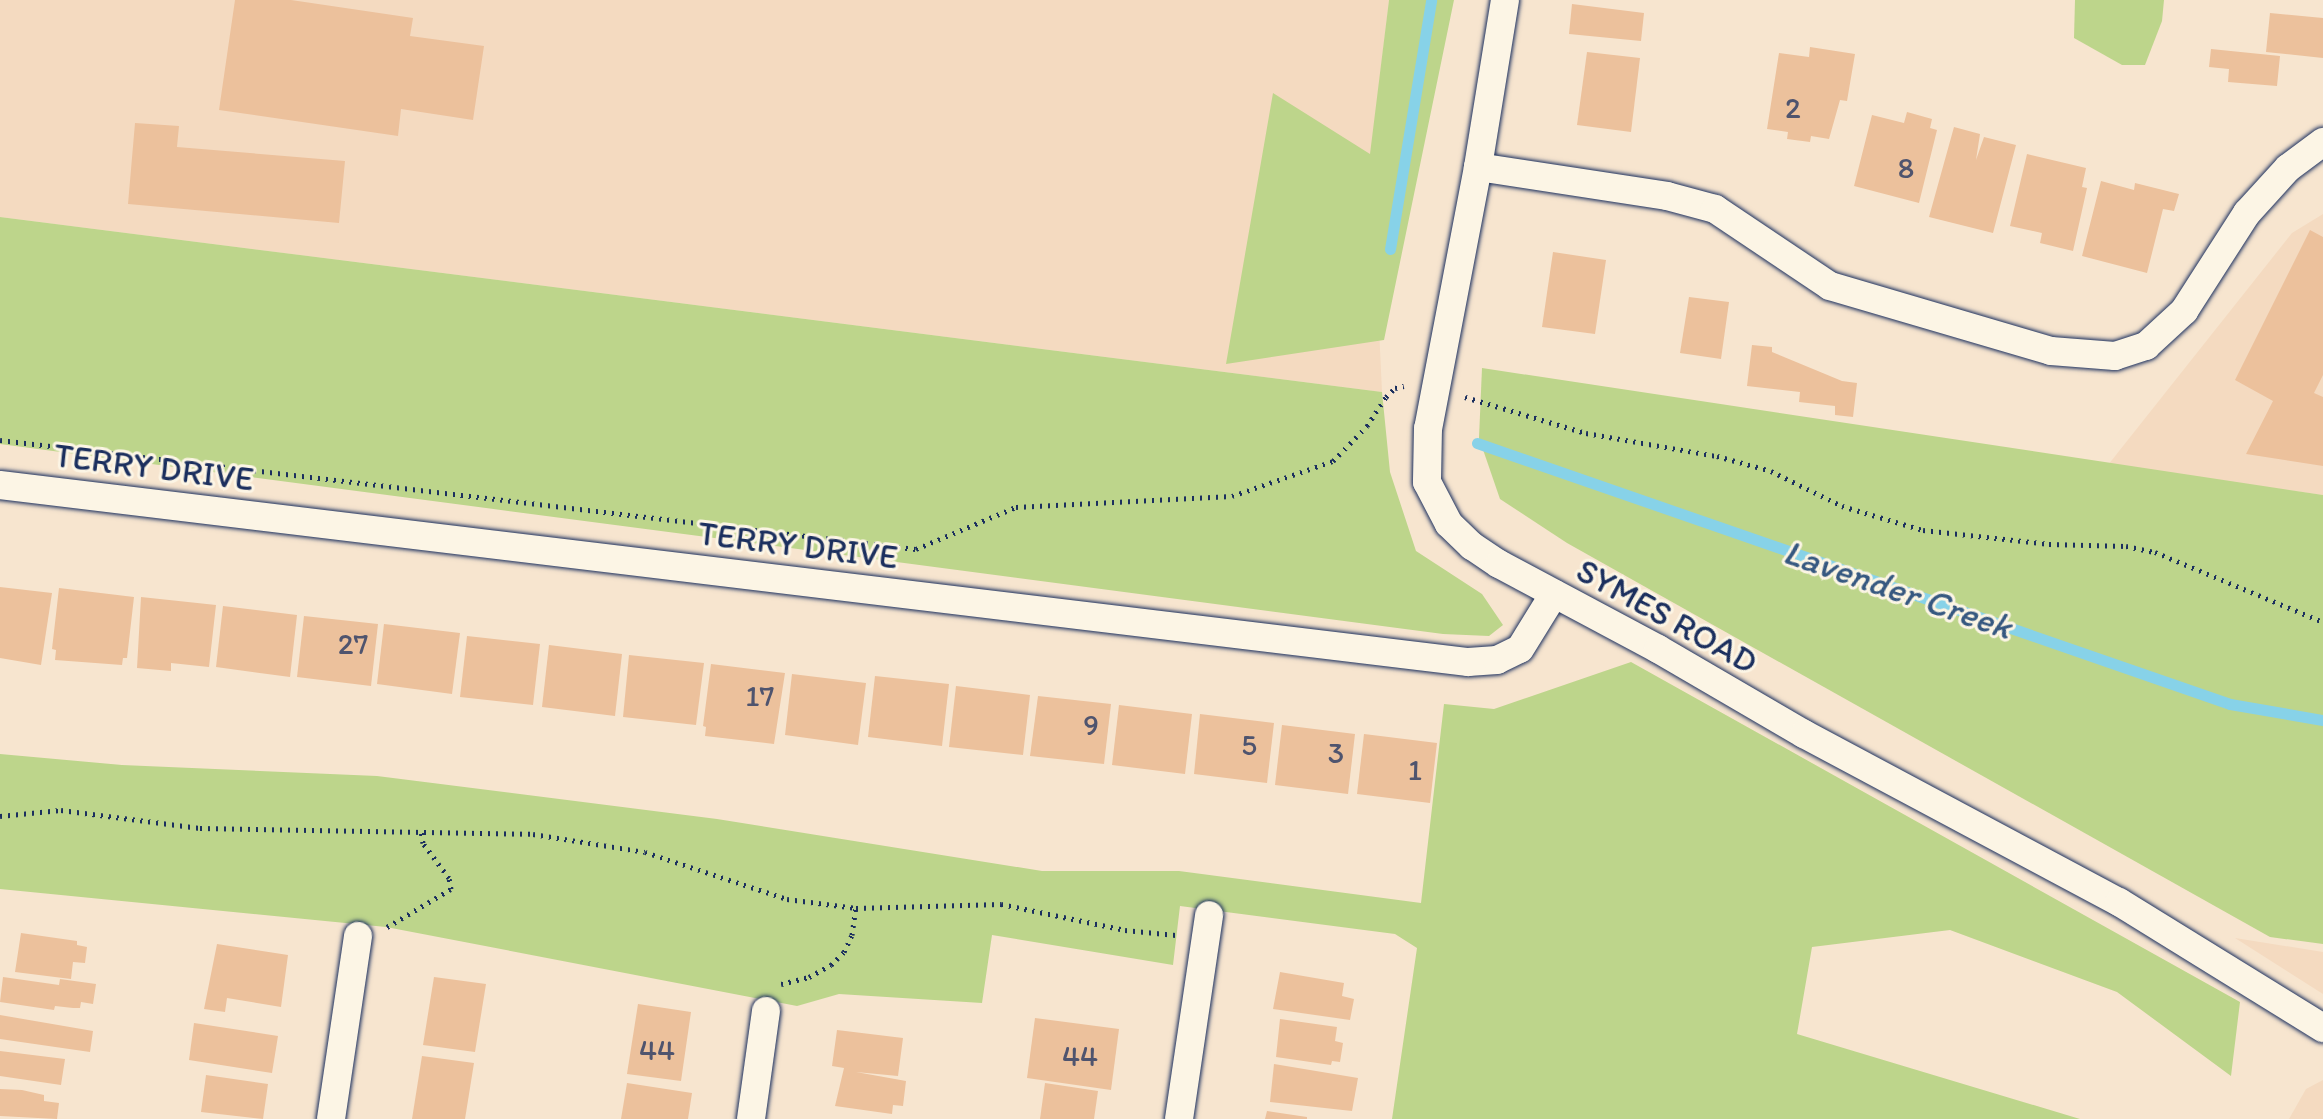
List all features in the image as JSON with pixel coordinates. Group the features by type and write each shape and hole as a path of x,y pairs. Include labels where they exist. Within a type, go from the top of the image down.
{"street":[{"name":"SYMES ROAD","path":"1505,0 1478,167 1433,389 1425,457 1427,482 1449,524 1472,546 1554,594 1658,649 1804,734 2119,902 2323,1028"},
{"path":"1478,167 1667,196 1715,209 1830,286 2051,351 2115,356 2146,346 2184,311 2247,213 2288,168 2323,142"},
{"name":"TERRY DRIVE","path":"0,485 1468,662 1497,660 1520,649 1554,594"},
{"path":"1179,1119 1206,926"},
{"path":"331,1119 365,932"},
{"path":"751,1119 770,999"}],"path":[{"path":"0,440 916,549 1016,507 1232,496 1333,461 1367,426 1395,388 1410,385"},
{"path":"1456,394 1586,433 1717,456 1771,471 1842,506 1923,530 2049,544 2126,546 2155,552 2323,622"},
{"path":"0,816 61,810 200,828 533,834 645,852 787,899 856,908 1001,904 1125,930 1206,926"},
{"path":"365,932 386,928 451,889 449,878 423,843 421,830"},
{"path":"770,999 831,965 844,952 852,935 856,908"}],"shaded area":[{"path":"0,0 1389,0 1371,154 1382,392 0,217"},
{"path":"2323,214 2323,495 2108,465 2292,233"},
{"path":"2235,938 2323,952 2323,994"},
{"path":"2323,1080 2323,1119 2289,1119 2306,1089"}],"green space":[{"path":"1389,0 1454,0 1384,340 1226,364 1273,93 1370,154"},
{"path":"2075,0 2164,0 2162,21 2145,65 2122,65 2074,38"},
{"path":"0,217 1382,392 1390,472 1416,551 1482,594 1503,625 1489,636 1443,634 0,444"},
{"path":"1482,368 2323,495 2323,944 2270,937 1567,543 1500,499 1479,438"},
{"path":"1631,662 2240,1002 2231,1076 2117,992 1950,930 1812,947 1797,1034 2080,1119 1392,1119 1417,948 1395,934 1180,906 1173,965 992,935 982,1003 839,994 797,1006 386,927 0,889 0,754 122,765 377,776 717,819 1042,871 1179,871 1421,903 1444,704 1494,709"}],"building":[{"path":"235,0 291,0 413,18 410,36 484,46 473,120 401,109 398,136 219,110"},
{"path":"1572,4 1644,13 1641,41 1569,34"},
{"path":"2270,13 2323,18 2323,58 2266,52"},
{"path":"1810,47 1855,54 1847,101 1840,100 1829,139 1811,136 1810,142 1787,139 1788,132 1767,129 1779,53 1809,57"},
{"path":"2211,49 2280,56 2277,86 2228,82 2229,69 2209,67"},
{"path":"1587,52 1640,58 1631,132 1577,125"},
{"path":"1907,112 1932,119 1930,128 1937,130 1919,203 1854,186 1872,115 1904,123"},
{"path":"135,123 179,126 177,147 345,161 339,223 128,204"},
{"path":"1954,127 1980,134 1976,160 1984,137 2016,145 1993,233 1929,217"},
{"path":"2027,154 2086,168 2082,187 2087,188 2073,251 2040,243 2042,233 2010,226"},
{"path":"2101,181 2134,190 2135,183 2179,194 2174,211 2163,209 2147,273 2082,256"},
{"path":"2310,230 2323,237 2323,375 2314,393 2323,397 2323,466 2246,454 2273,401 2235,380"},
{"path":"1553,252 1606,260 1595,334 1542,327"},
{"path":"1689,297 1729,302 1721,359 1680,353"},
{"path":"1752,345 1772,347 1772,352 1842,381 1857,383 1853,417 1835,415 1835,406 1799,402 1800,392 1747,386"},
{"path":"0,587 52,593 41,665 0,658"},
{"path":"59,588 134,597 127,658 123,658 122,665 55,660 56,650 52,649"},
{"path":"141,597 216,605 209,667 171,663 171,671 137,668"},
{"path":"223,606 297,615 290,677 216,667"},
{"path":"304,616 378,624 371,686 297,677"},
{"path":"384,624 460,633 452,694 377,684"},
{"path":"467,636 540,644 533,705 460,697"},
{"path":"549,645 622,654 615,716 542,707"},
{"path":"629,655 704,663 696,725 623,717"},
{"path":"711,664 785,673 774,744 705,736 706,727 703,726"},
{"path":"792,674 866,683 858,745 785,735"},
{"path":"875,676 949,684 942,746 868,737"},
{"path":"956,686 1030,695 1023,755 949,747"},
{"path":"1038,696 1111,704 1104,764 1030,756"},
{"path":"1119,705 1192,714 1185,774 1112,765"},
{"path":"1200,714 1274,723 1267,783 1194,774"},
{"path":"1282,725 1355,734 1348,794 1275,785"},
{"path":"1364,734 1437,743 1430,803 1357,794"},
{"path":"21,933 77,941 77,945 87,947 85,963 73,962 71,979 15,972"},
{"path":"217,944 288,955 281,1007 227,998 225,1012 204,1009"},
{"path":"1280,972 1344,983 1342,996 1354,999 1350,1020 1273,1009"},
{"path":"3,977 59,985 60,979 96,984 93,1004 81,1002 80,1008 55,1006 54,1010 0,1002"},
{"path":"434,977 486,984 475,1052 423,1045"},
{"path":"638,1004 691,1012 681,1081 627,1074"},
{"path":"0,1015 93,1031 90,1052 0,1039"},
{"path":"1035,1018 1119,1029 1111,1090 1027,1078"},
{"path":"1280,1019 1337,1027 1335,1041 1343,1043 1340,1062 1332,1061 1331,1065 1276,1057"},
{"path":"194,1023 278,1036 272,1073 189,1060"},
{"path":"837,1030 903,1038 898,1076 856,1072 906,1081 903,1106 893,1105 892,1114 835,1106 844,1068 832,1066"},
{"path":"0,1051 65,1059 61,1085 0,1076"},
{"path":"422,1056 474,1063 465,1119 412,1119"},
{"path":"1274,1064 1358,1078 1352,1111 1270,1102"},
{"path":"206,1075 268,1084 263,1119 201,1112"},
{"path":"627,1083 692,1093 688,1119 621,1119"},
{"path":"1045,1083 1098,1091 1094,1119 1040,1119"},
{"path":"0,1089 44,1095 44,1101 59,1103 57,1119 0,1116"},
{"path":"1267,1111 1307,1117 1307,1119 1265,1119"}],"waterway":[{"name":"Lavender Creek","path":"1390,249 1431,0"},
{"name":"Lavender Creek","path":"1477,443 2230,704 2323,720"}]}
